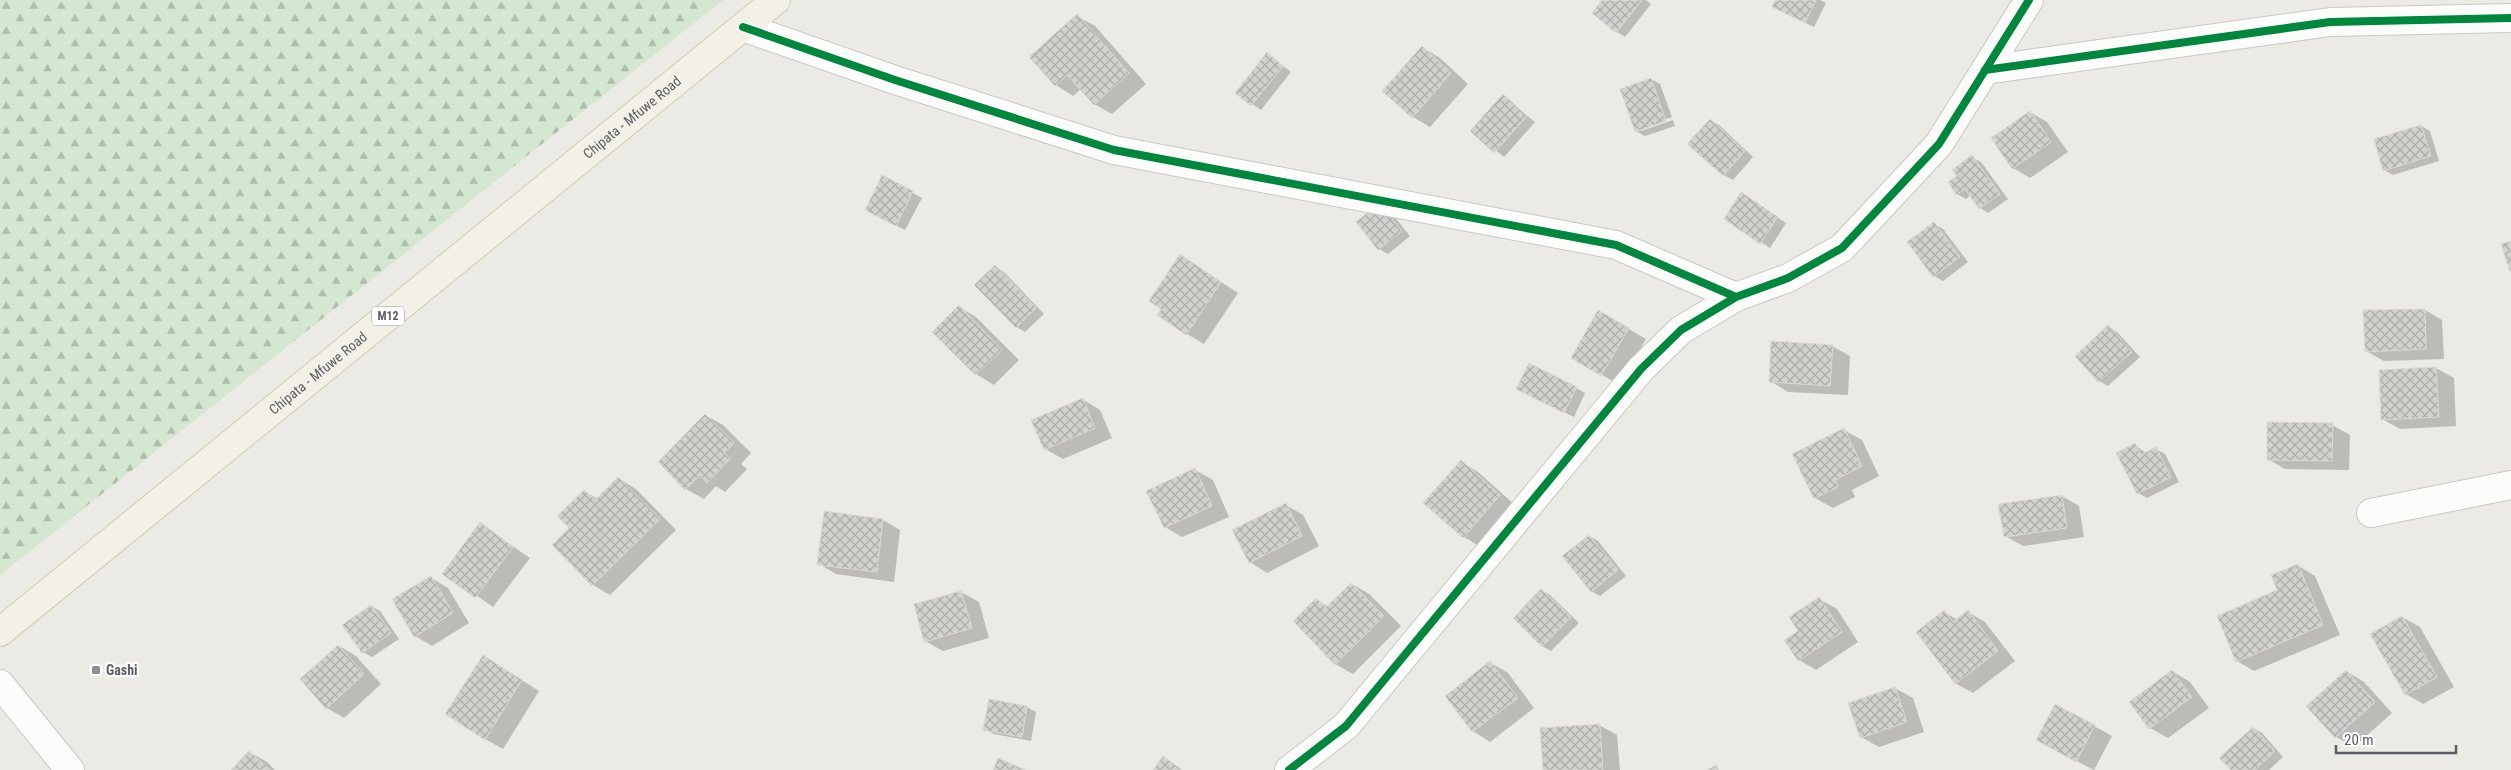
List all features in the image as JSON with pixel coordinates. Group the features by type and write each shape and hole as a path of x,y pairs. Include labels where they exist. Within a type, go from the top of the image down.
{"main road":[{"name":"Chipata - Mfuwe Road","path":"0,632 776,0"}],"street":[{"path":"1289,770 1346,726 1640,369 1681,330 1736,297 1788,278 1842,248 1939,144 2029,0"},
{"path":"1985,70 2330,22 2511,18"},
{"path":"743,27 895,80 1114,150 1616,246 1736,297"},
{"path":"2371,513 2511,485"},
{"path":"0,684 70,770"}],"green space":[{"path":"0,0 723,0 0,575"}],"building":[{"path":"1602,0 1642,0 1616,33 1592,13"},
{"path":"1775,0 1816,0 1805,23 1772,7"},
{"path":"1077,14 1129,73 1094,105 1067,75 1055,86 1029,57"},
{"path":"1422,46 1451,73 1412,118 1382,91"},
{"path":"1267,52 1283,66 1251,106 1235,93"},
{"path":"1651,78 1666,121 1635,132 1620,89"},
{"path":"1503,94 1527,116 1494,153 1470,131"},
{"path":"2030,111 2051,142 2012,169 1991,138"},
{"path":"1710,119 1745,151 1723,176 1687,144"},
{"path":"2421,125 2431,156 2383,171 2374,139"},
{"path":"1972,155 2000,194 1979,209 1965,189 1956,195 1948,182 1957,176 1952,170"},
{"path":"882,175 913,191 896,226 865,210"},
{"path":"1741,192 1778,217 1760,244 1724,219"},
{"path":"1380,203 1402,231 1378,250 1356,222"},
{"path":"1934,222 1960,257 1933,277 1907,242"},
{"path":"2511,241 2511,271 2510,272 2501,244"},
{"path":"1180,254 1221,282 1186,335 1157,315 1161,309 1149,301"},
{"path":"995,265 1036,308 1016,328 974,285"},
{"path":"959,305 1002,350 975,375 932,332"},
{"path":"2425,309 2426,349 2365,352 2363,310"},
{"path":"1598,310 1629,328 1601,376 1571,358"},
{"path":"2108,325 2132,352 2098,382 2075,356"},
{"path":"1771,341 1833,345 1830,386 1769,382"},
{"path":"1529,363 1577,387 1564,413 1516,389"},
{"path":"2436,367 2439,417 2381,420 2379,370"},
{"path":"1083,398 1095,428 1044,450 1031,420"},
{"path":"705,414 734,443 724,453 730,459 707,483 700,475 685,490 658,462"},
{"path":"2267,422 2333,423 2332,461 2267,460"},
{"path":"1844,428 1862,466 1835,480 1838,487 1814,499 1792,454"},
{"path":"2135,443 2141,455 2156,447 2171,477 2137,494 2116,453"},
{"path":"1461,460 1500,495 1463,538 1423,503"},
{"path":"1195,468 1212,506 1164,528 1146,491"},
{"path":"618,477 660,519 592,586 552,545 569,528 557,516 584,490 595,500"},
{"path":"2062,495 2067,528 2004,537 1998,504"},
{"path":"1286,503 1302,536 1249,563 1232,530"},
{"path":"824,511 883,519 877,572 817,565"},
{"path":"480,522 513,547 475,598 442,574"},
{"path":"1589,535 1618,570 1591,592 1562,556"},
{"path":"2298,564 2323,625 2236,662 2217,616 2277,590 2271,575"},
{"path":"431,576 453,613 414,637 392,599"},
{"path":"1351,583 1384,616 1335,665 1293,621 1316,598 1326,607"},
{"path":"1541,589 1571,617 1542,647 1513,618"},
{"path":"961,591 972,628 924,642 914,604"},
{"path":"1819,597 1842,632 1798,661 1784,640 1798,631 1789,617"},
{"path":"371,605 391,633 362,653 342,625"},
{"path":"1944,610 1953,622 1968,610 1998,651 1955,684 1916,632"},
{"path":"2402,616 2437,677 2405,695 2370,634"},
{"path":"338,645 364,674 326,709 300,679"},
{"path":"483,655 522,680 485,740 445,714"},
{"path":"1490,661 1518,698 1472,732 1445,696"},
{"path":"2172,670 2192,697 2149,729 2129,702"},
{"path":"2346,670 2375,702 2335,738 2306,706"},
{"path":"1895,687 1907,722 1860,738 1848,703"},
{"path":"989,699 1027,706 1022,737 983,730"},
{"path":"2055,704 2095,725 2076,762 2036,740"},
{"path":"1600,724 1603,770 1543,770 1540,728"},
{"path":"2253,727 2275,751 2255,770 2231,770 2219,758"},
{"path":"249,751 270,770 231,770"},
{"path":"1163,756 1182,770 1153,770"},
{"path":"998,758 1026,770 993,770"},
{"path":"1716,765 1719,770 1707,770"}],"cycle path":[{"path":"1289,770 1346,726 1641,369 1681,330 1736,297 1788,278 1842,248 1939,144 2029,0"},
{"path":"1985,70 2330,22 2511,18"},
{"path":"743,27 895,80 1114,150 1616,245 1736,297"}],"place":[{"name":"Gashi","path":"96,670"}]}
